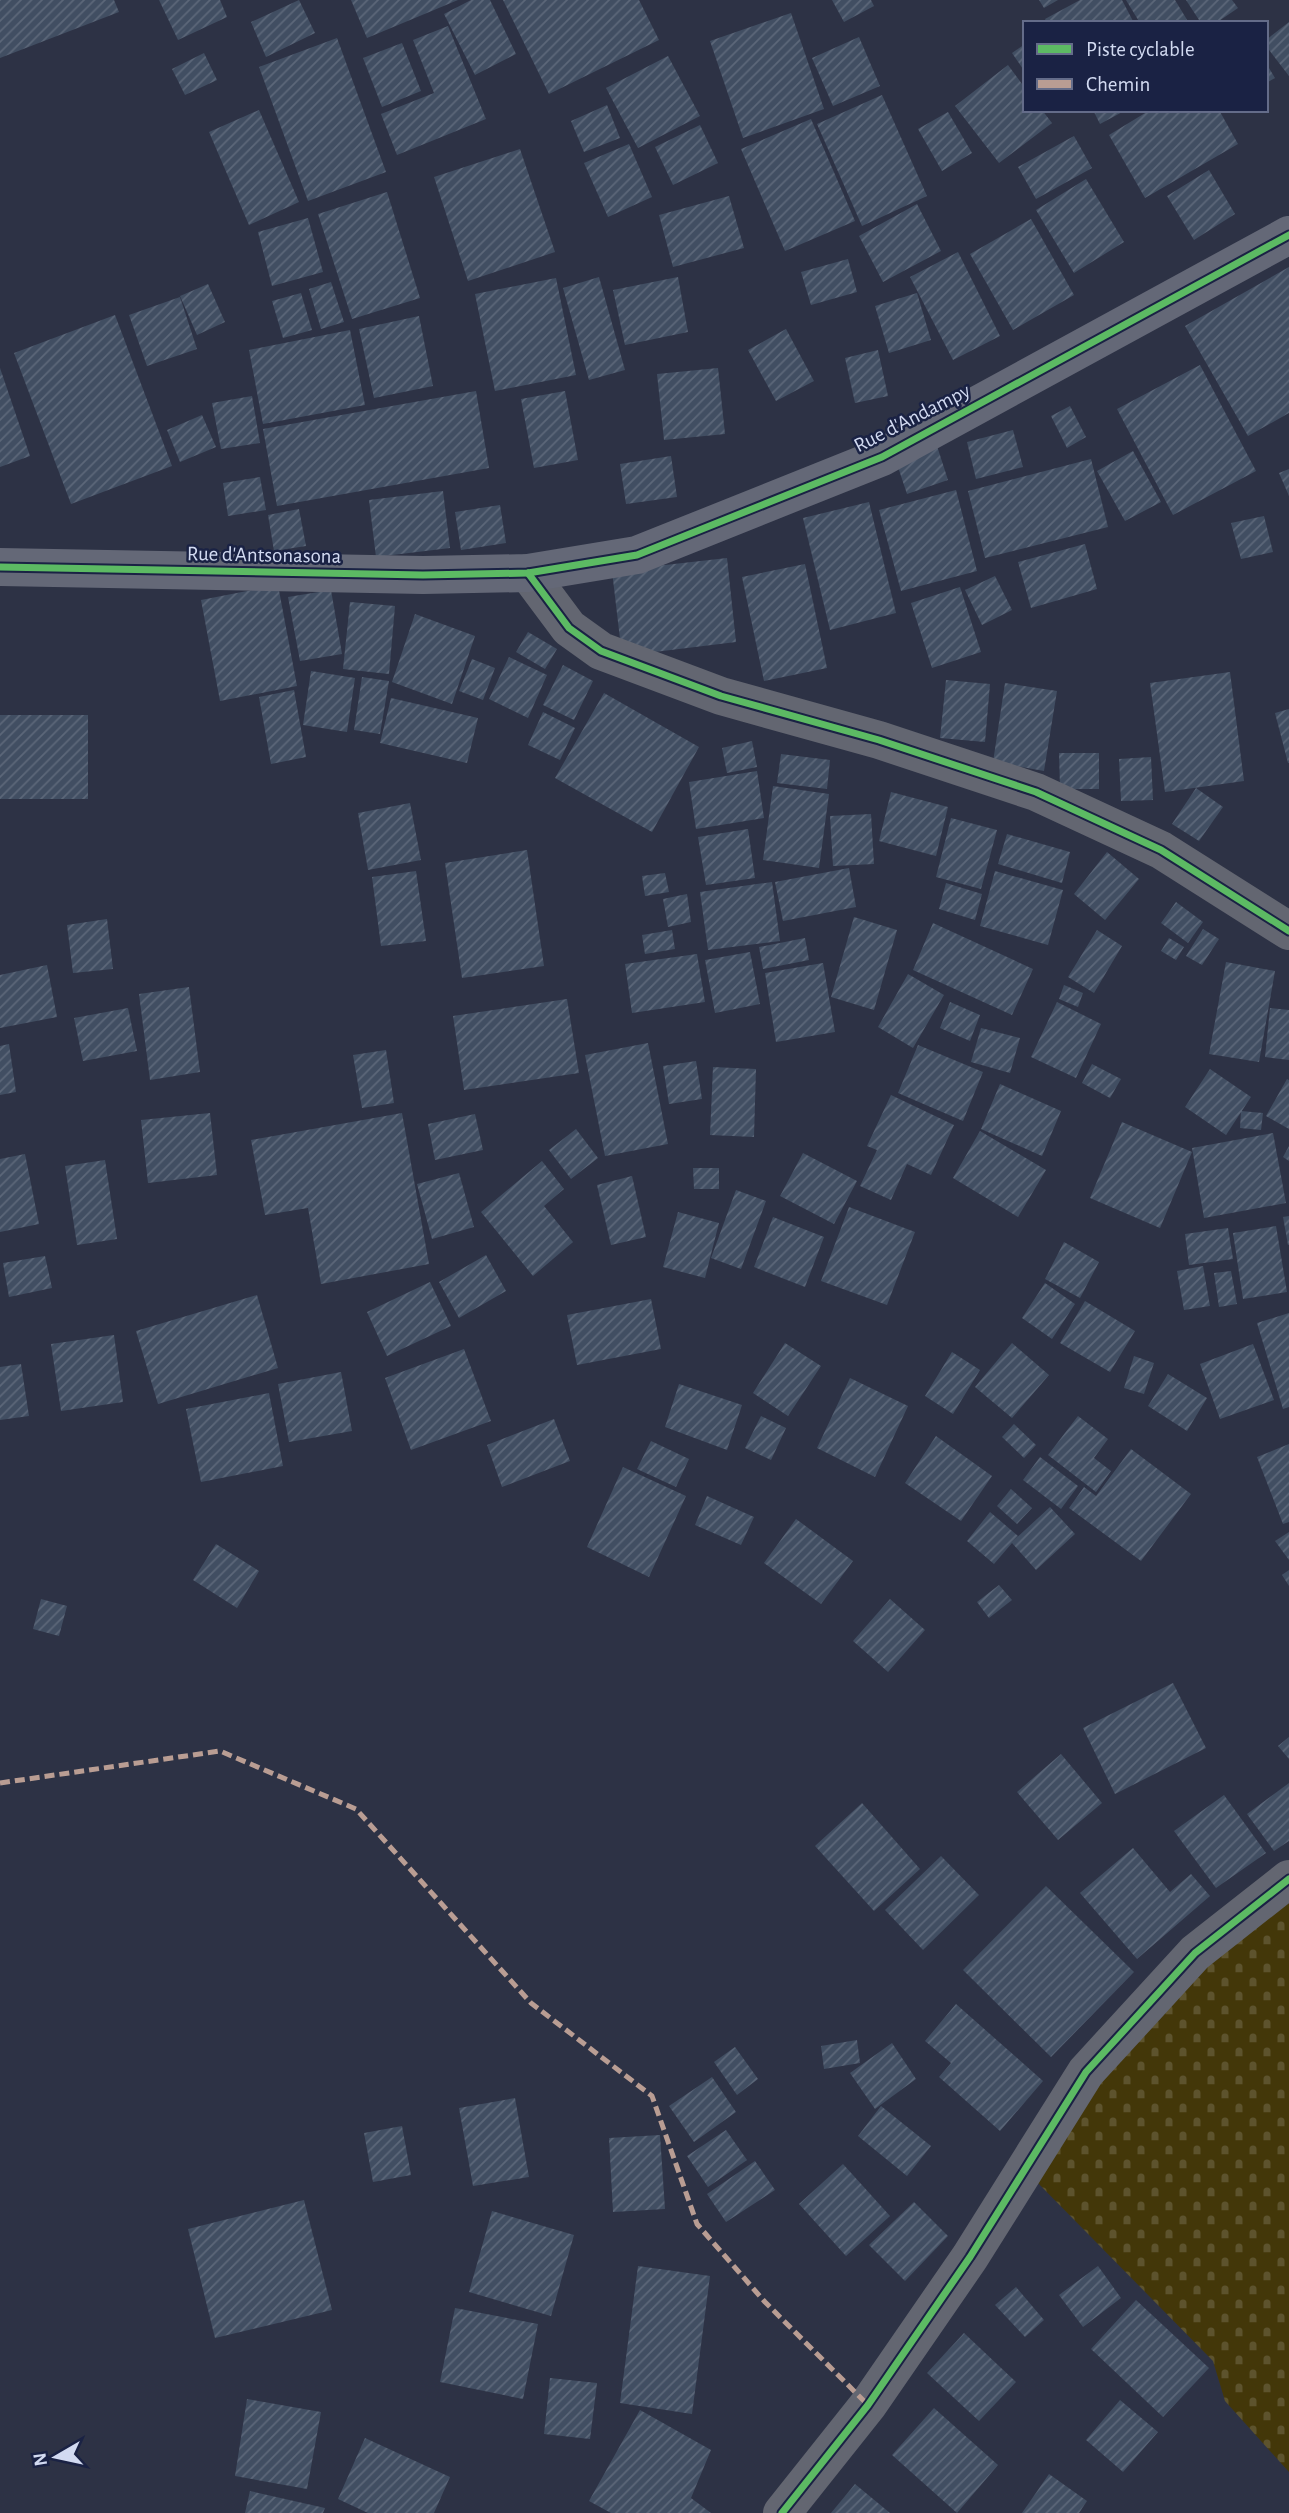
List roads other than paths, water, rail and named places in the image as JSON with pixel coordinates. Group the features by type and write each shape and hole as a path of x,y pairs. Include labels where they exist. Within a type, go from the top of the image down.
{"street":[{"name":"Rue d'Andampy","path":"528,573 638,555 882,457 1289,235"},
{"name":"Rue d'Antsonasona","path":"0,567 423,575 528,573"},
{"path":"528,573 569,628 601,651 721,696 879,740 1036,792 1161,850 1289,931"},
{"path":"782,2513 884,2382 970,2257 1086,2072 1195,1953 1289,1879"}]}
